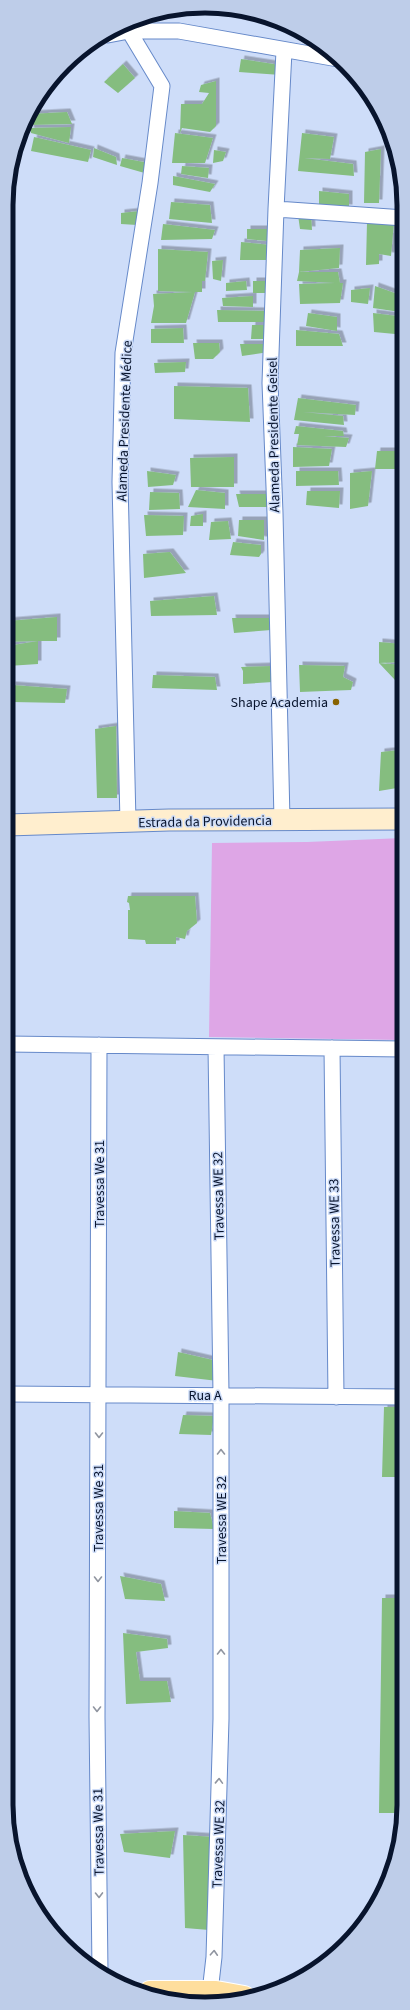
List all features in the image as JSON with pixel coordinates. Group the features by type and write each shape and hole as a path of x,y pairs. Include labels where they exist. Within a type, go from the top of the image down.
{"main road":[{"name":"Estrada da Providencia","path":"13,825 397,819"},
{"path":"164,1992 210,1992 230,1995"}],"street":[{"path":"121,32 129,31 179,31 284,51 328,57"},
{"name":"Alameda Presidente Médice","path":"128,822 120,482 123,353 150,183 162,86 129,31"},
{"name":"Alameda Presidente Geisel","path":"282,820 276,521 270,383 276,209 284,51"},
{"path":"276,209 397,218"},
{"path":"13,1044 397,1049"},
{"name":"Travessa We 31","path":"99,1045 97,1717 100,1966"},
{"name":"Travessa WE 32","path":"210,1992 214,1958 221,1719 221,1394 216,1047"},
{"name":"Travessa WE 33","path":"332,1048 336,1397"},
{"name":"Rua A","path":"13,1394 99,1396 221,1394 397,1397"}],"shaded area":[{"path":"397,838 397,1040 209,1037 212,843 307,842"}],"building":[{"path":"241,59 280,65 281,75 239,72"},
{"path":"123,64 135,78 118,93 104,82"},
{"path":"216,81 216,126 210,132 182,128 180,133 181,104 202,104 209,93 199,92 201,85"},
{"path":"67,112 72,124 31,125 36,114"},
{"path":"71,127 69,143 31,133 30,128"},
{"path":"175,133 213,138 205,163 172,163"},
{"path":"302,133 334,137 330,159 304,158 353,164 354,176 298,171"},
{"path":"34,137 91,150 88,162 31,151"},
{"path":"94,148 116,157 117,165 93,157"},
{"path":"381,149 379,203 364,203 365,152"},
{"path":"214,150 226,152 223,161 213,163"},
{"path":"122,158 149,163 148,174 120,166"},
{"path":"182,166 209,168 208,178 181,174"},
{"path":"173,176 215,184 210,192 173,185"},
{"path":"319,191 349,194 349,208 319,206"},
{"path":"171,202 210,205 212,223 169,219"},
{"path":"140,211 137,225 121,224 121,213"},
{"path":"311,214 312,230 300,229 298,215"},
{"path":"367,222 394,222 391,256 379,254 379,264 366,265"},
{"path":"163,224 215,230 212,239 161,240"},
{"path":"247,229 268,229 267,241 247,239"},
{"path":"241,242 271,245 269,260 240,260"},
{"path":"340,248 339,268 299,272 300,250"},
{"path":"158,249 208,252 205,281 202,281 202,292 195,292 186,323 151,323 154,306 153,294 193,292 158,291"},
{"path":"223,260 221,281 213,279 212,261"},
{"path":"299,272 338,272 340,283 343,283 340,303 300,304 299,284 335,283 297,281"},
{"path":"246,281 247,290 226,291 226,283"},
{"path":"253,281 270,281 268,293 253,293"},
{"path":"375,286 397,294 397,312 373,308"},
{"path":"370,288 368,304 351,302 351,290"},
{"path":"253,296 253,307 223,306 222,298"},
{"path":"217,310 268,311 266,322 218,322"},
{"path":"308,313 337,317 337,331 306,326"},
{"path":"373,313 397,316 395,334 374,332"},
{"path":"252,325 268,325 268,339 251,339"},
{"path":"183,328 184,343 151,343 151,329"},
{"path":"296,330 339,334 343,346 296,346"},
{"path":"193,343 219,343 220,352 213,359 195,359"},
{"path":"240,344 269,344 269,352 242,356"},
{"path":"186,362 185,372 155,373 154,363"},
{"path":"174,386 248,388 250,422 174,419"},
{"path":"298,398 356,405 355,415 303,412 343,416 344,425 294,420"},
{"path":"296,426 343,431 344,436 324,436 349,438 346,447 297,445 299,434 294,434"},
{"path":"293,447 332,449 329,466 293,467"},
{"path":"377,451 397,451 397,469 375,469"},
{"path":"234,457 234,487 191,487 190,458"},
{"path":"147,471 176,475 173,485 148,487"},
{"path":"296,471 338,471 339,485 296,486"},
{"path":"372,471 368,506 350,509 350,473"},
{"path":"196,490 225,493 225,509 188,507"},
{"path":"307,491 340,491 339,508 306,505"},
{"path":"150,492 179,493 180,509 149,510"},
{"path":"236,494 269,494 269,507 239,507"},
{"path":"203,514 203,526 190,526 191,516"},
{"path":"144,515 184,516 183,535 146,536"},
{"path":"239,520 264,520 264,540 238,536"},
{"path":"228,521 231,539 209,540 211,522"},
{"path":"233,542 261,545 261,554 259,557 230,555"},
{"path":"170,552 186,573 144,578 143,554"},
{"path":"214,596 217,615 151,616 150,601"},
{"path":"57,617 57,641 13,642 13,621"},
{"path":"232,618 270,618 271,630 234,633"},
{"path":"38,641 38,664 13,666 13,645"},
{"path":"379,642 397,644 397,662 379,663"},
{"path":"379,663 397,664 397,680 395,680"},
{"path":"299,665 345,666 343,677 353,682 351,690 300,692"},
{"path":"272,666 273,682 243,684 243,671 241,667"},
{"path":"153,675 215,677 217,690 152,688"},
{"path":"13,685 67,689 65,703 13,702"},
{"path":"116,726 117,798 97,798 95,729"},
{"path":"397,750 397,788 379,791 381,752"},
{"path":"128,896 195,896 197,923 187,931 185,939 176,937 176,944 146,944 145,940 128,939 128,910 130,910 129,903 127,902"},
{"path":"178,1352 213,1360 218,1381 175,1376"},
{"path":"384,1407 397,1407 397,1477 382,1477"},
{"path":"183,1415 214,1416 211,1435 179,1434"},
{"path":"174,1511 210,1513 214,1529 174,1528"},
{"path":"120,1576 161,1584 165,1601 125,1599"},
{"path":"382,1598 397,1598 397,1813 379,1813"},
{"path":"123,1633 167,1639 168,1648 136,1652 140,1681 167,1681 171,1702 126,1704"},
{"path":"175,1831 170,1858 124,1852 120,1834"},
{"path":"183,1835 214,1837 209,1930 185,1928"}],"place":[{"name":"Shape Academia","path":"336,702"}]}
